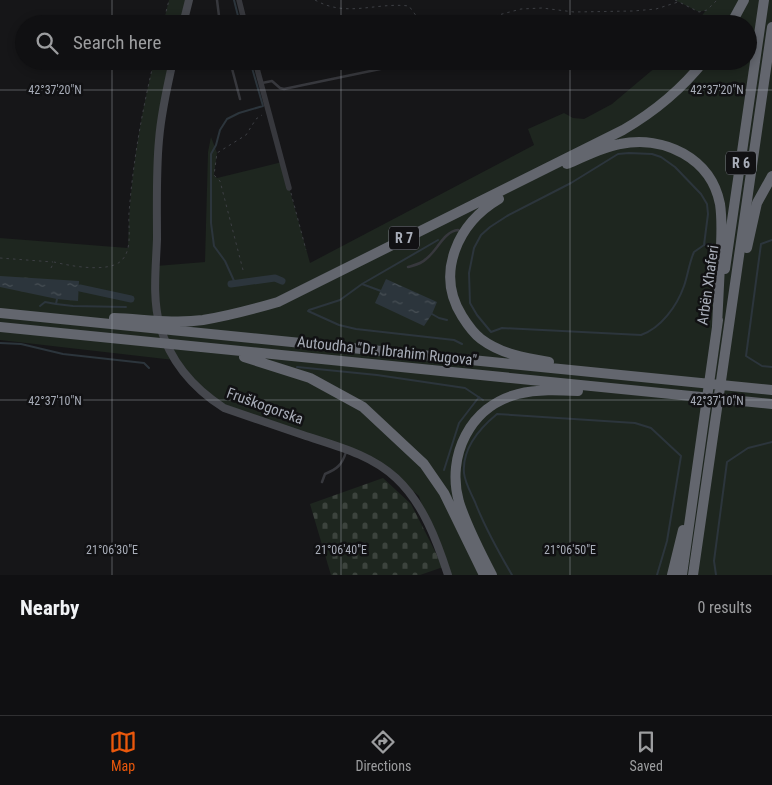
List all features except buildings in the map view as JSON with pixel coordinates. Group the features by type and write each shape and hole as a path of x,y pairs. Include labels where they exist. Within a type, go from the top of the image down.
{"highway":[{"path":"736,15 744,0"},
{"name":"Arbën Xhaferi","path":"757,49 764,0"},
{"path":"693,575 772,27"},
{"name":"R 7","path":"0,313 70,320 105,318 173,321 202,320 248,311 278,302 623,130 648,115 676,92 696,70"},
{"name":"Arbën Xhaferi","path":"682,575 754,70"},
{"path":"620,376 522,358 497,349 480,339 468,325 453,297 450,269 456,245 462,233 472,220 488,206 549,173 602,149 634,142 665,145 681,150 697,163 709,177 720,203 721,241 717,326"},
{"path":"732,307 757,203 772,176"},
{"path":"70,320 772,390"},
{"name":"Autoudha \"Dr. Ibrahim Rugova\"","path":"0,327 772,404"},
{"path":"202,348 253,359 310,378 363,407 424,464 444,493 484,575"},
{"path":"492,575 464,515 456,486 456,459 460,445 474,421 493,404 504,398 528,391 673,394"},
{"path":"672,575 693,498"},
{"path":"700,575 702,516"}],"street":[{"path":"185,15 189,0"},
{"path":"239,0 243,15"},
{"name":"Fruškogorska","path":"171,70 159,140 156,275 157,310 160,325 174,360 196,387 224,408 346,449 376,463 396,478 415,500 428,525 448,575"},
{"path":"257,70 289,188"}],"lane":[{"path":"217,0 219,15"},
{"path":"232,70 240,99"},
{"path":"261,83 272,81 284,89 375,70"},
{"path":"408,267 421,263 428,258 452,231 458,230 462,233"},
{"path":"322,482 325,474 336,470 343,462 346,449"}],"path":[{"path":"165,15 169,0"},
{"path":"315,0 326,6 346,10 393,4 409,6 416,15"},
{"path":"675,0 699,12 707,10 717,0"},
{"path":"498,15 521,9 542,8 574,12 632,11 656,9 678,2"},
{"path":"0,258 54,262 88,267 110,267 120,262 125,256 128,248 129,215 134,170 145,98 152,70"},
{"path":"243,270 220,181 214,175 214,162 217,153 246,136 256,119 268,110"},
{"path":"289,188 306,250"},
{"path":"51,268 54,262"}],"green space":[{"path":"169,0 189,0 185,15 165,15"},
{"path":"675,0 772,0 772,575 448,575 428,525 419,496 377,461 224,408 174,360 0,340 0,238 128,248 130,201 136,154 152,70 171,70 159,140 156,266 205,262 208,152 211,137 217,153 214,175 217,178 282,162 310,263 534,145 528,129 564,113 573,118 584,119 612,104 652,70 757,70 757,15 702,15 706,10 699,12"},
{"path":"383,478 411,504 443,567 420,575 331,575 310,504"}],"water":[{"path":"0,276 79,281 78,301 57,299 0,287"},
{"path":"386,279 437,302 424,326 375,303"}],"waterway":[{"path":"234,0 238,15"},
{"path":"235,283 225,261 214,246 211,223 211,154 216,145 220,130 227,119 239,113 263,106 253,70"},
{"path":"704,245 708,214 707,204 701,194 675,167 661,157 652,154 618,154 571,183 507,216 481,235 474,248 469,273 470,303 491,332 502,328 641,335 662,322 673,308 684,286 694,252 704,245 712,244"},
{"path":"362,284 438,240"},
{"path":"772,240 761,244 746,356 762,366 772,367"},
{"path":"231,284 275,278 282,281"},
{"path":"309,310 340,300 362,284 381,291"},
{"path":"80,288 131,299"},
{"path":"57,299 56,304 73,306 126,307"},
{"path":"40,306 45,302 56,304"},
{"path":"308,311 339,325 356,329 454,340 462,344"},
{"path":"432,314 447,320"},
{"path":"0,343 21,344 63,354 144,363 149,368"},
{"path":"297,367 377,375 465,388 483,400"},
{"path":"444,470 459,423 479,397"},
{"path":"512,575 483,521 464,473 464,464 469,447 484,426 497,414 635,423 651,428 681,456 667,541 657,575"},
{"path":"716,575 714,561 727,462 748,448 772,442"}]}
